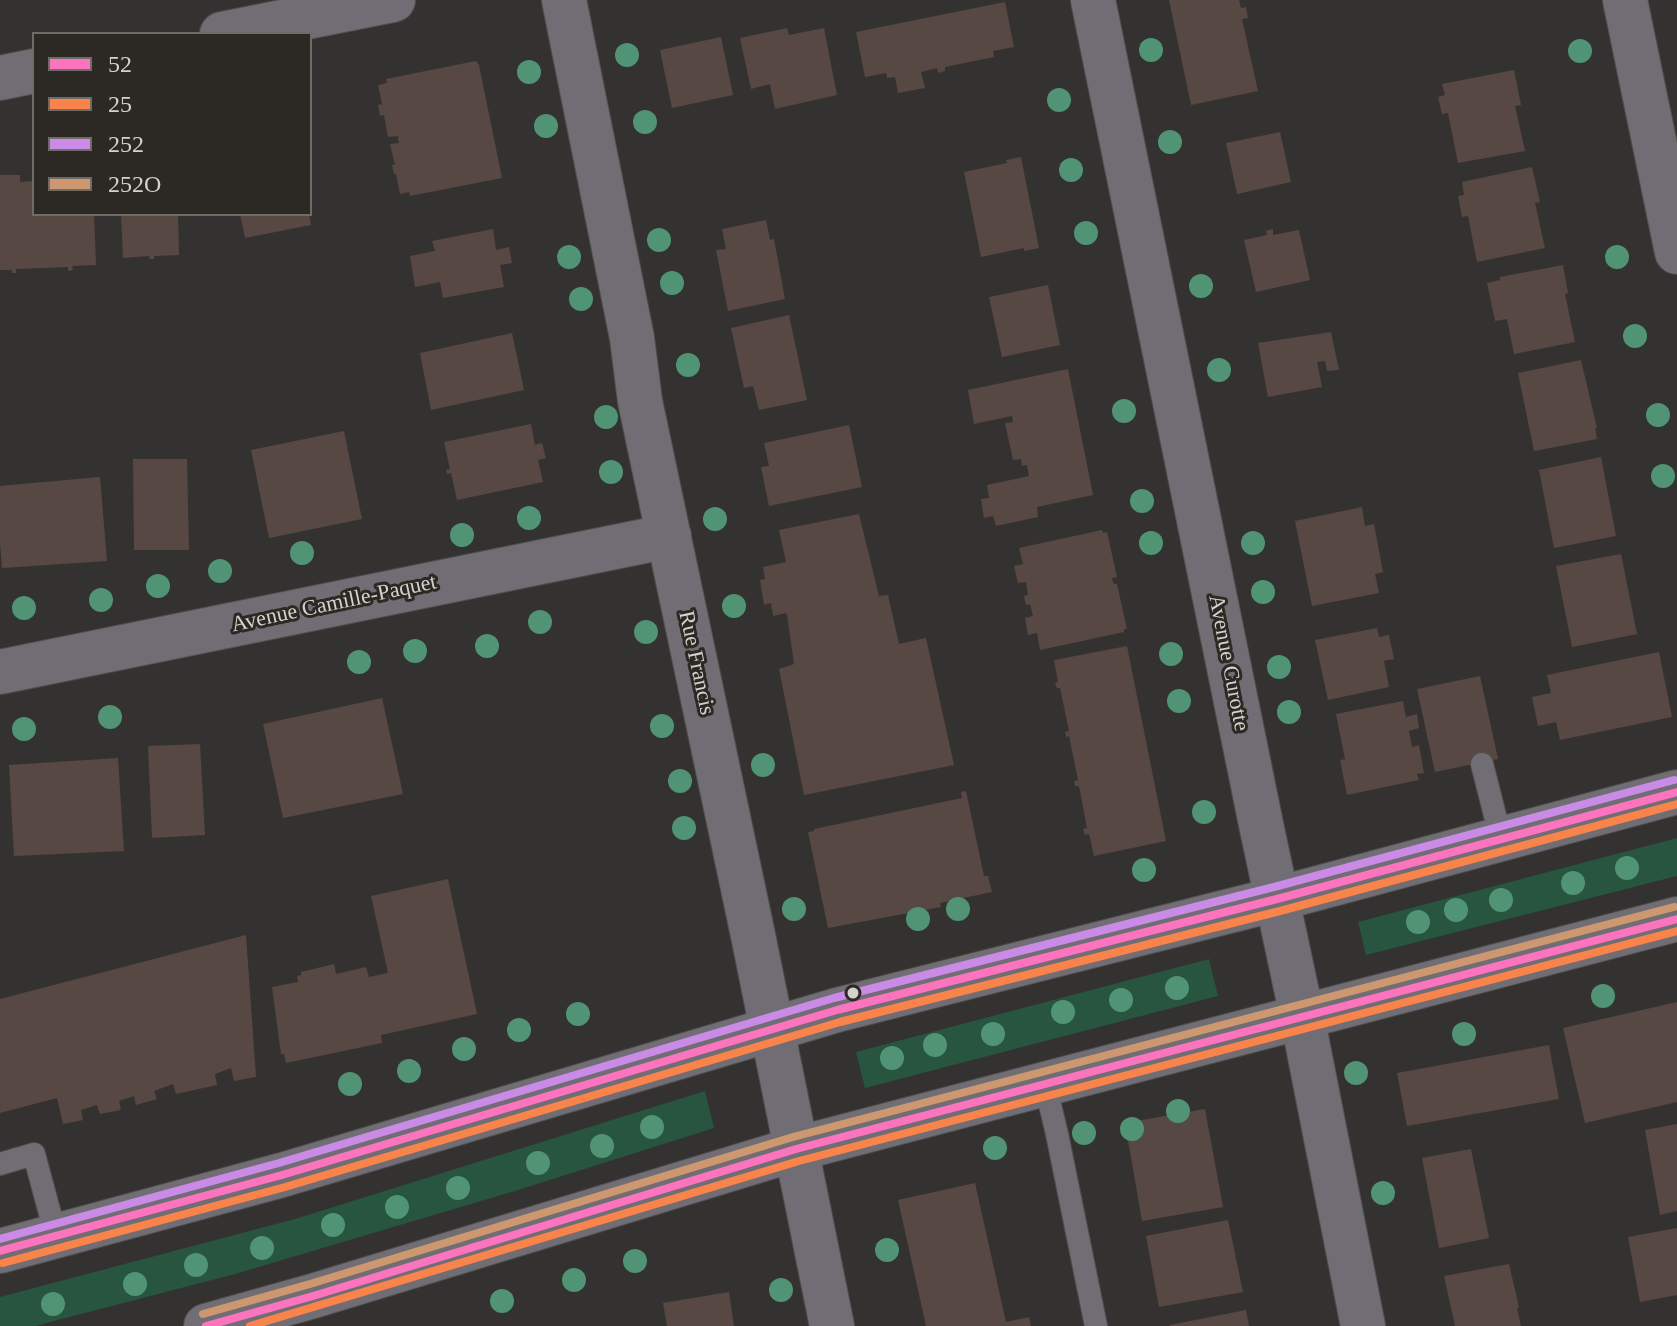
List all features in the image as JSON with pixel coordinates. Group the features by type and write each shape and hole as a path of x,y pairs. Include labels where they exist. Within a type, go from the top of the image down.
{"main road":[{"path":"0,1251 282,1175 771,1029 1677,792"},
{"path":"206,1326 796,1149 1677,919"}],"street":[{"path":"232,32 393,0"},
{"name":"Rue Francis","path":"564,0 632,338 640,401 832,1326"},
{"name":"Avenue Curotte","path":"1093,0 1363,1326"},
{"path":"1625,0 1677,252"},
{"path":"0,78 32,71"},
{"name":"Avenue Camille-Paquet","path":"0,672 669,536"}],"lane":[{"path":"1482,764 1501,839"},
{"path":"1045,1084 1096,1326"},
{"path":"0,1164 34,1154 56,1236"}],"green space":[{"path":"1677,838 1677,876 1366,955 1358,922"},
{"path":"1209,959 1218,996 865,1088 856,1052"},
{"path":"705,1091 714,1128 235,1274 35,1326 0,1326 0,1297 295,1219"}],"building":[{"path":"1169,0 1239,0 1241,8 1246,7 1248,18 1242,19 1258,91 1191,105"},
{"path":"1005,2 1014,47 993,51 994,57 945,67 945,71 938,73 937,68 921,72 925,88 898,93 895,77 887,78 886,73 865,77 856,32"},
{"path":"787,28 789,35 824,28 837,95 775,109 770,84 751,89 740,38"},
{"path":"721,37 733,95 672,108 660,50"},
{"path":"476,61 502,178 410,196 409,192 400,194 390,144 399,143 398,136 388,137 384,115 380,116 378,105 382,104 378,85 387,83 386,79"},
{"path":"1514,70 1521,105 1515,106 1525,151 1458,163 1448,113 1442,114 1438,97 1445,95 1442,84"},
{"path":"1280,132 1291,182 1237,194 1226,143"},
{"path":"1021,157 1039,248 981,257 964,172"},
{"path":"1532,167 1540,202 1535,203 1545,248 1477,262 1468,216 1462,217 1458,196 1464,195 1462,182"},
{"path":"0,175 20,175 20,182 32,181 32,216 94,216 96,265 72,266 73,270 68,271 68,267 16,269 16,273 0,270"},
{"path":"121,216 178,216 179,255 154,256 154,259 149,256 123,258"},
{"path":"240,216 309,216 311,225 245,238"},
{"path":"766,220 770,240 774,239 785,299 728,311 716,250 726,249 722,229"},
{"path":"493,229 496,250 509,247 512,263 500,265 504,287 443,298 440,282 415,287 410,256 435,251 432,241"},
{"path":"1273,229 1273,235 1299,230 1310,280 1256,292 1244,240 1267,235 1266,231"},
{"path":"1563,265 1568,293 1565,294 1575,342 1514,354 1507,319 1495,321 1487,283 1500,280 1500,277"},
{"path":"1048,285 1060,345 1002,357 989,297"},
{"path":"789,315 807,400 759,410 753,386 744,388 731,328"},
{"path":"1331,332 1339,370 1327,371 1325,361 1317,362 1322,387 1268,397 1258,343"},
{"path":"512,333 524,390 431,410 420,353"},
{"path":"1581,360 1597,439 1534,451 1518,373"},
{"path":"1068,369 1093,495 1037,507 1038,517 996,526 993,516 984,518 981,499 989,498 987,485 1029,476 1027,465 1022,466 1021,459 1013,460 1005,423 1013,422 1012,416 974,424 968,390"},
{"path":"531,424 535,445 542,443 546,458 538,460 543,482 457,500 451,473 447,474 446,470 450,469 444,442"},
{"path":"849,425 862,487 769,506 761,467 769,466 764,443"},
{"path":"344,431 362,519 269,538 251,450"},
{"path":"1601,457 1616,536 1554,548 1539,470"},
{"path":"133,459 187,459 189,550 134,550"},
{"path":"100,477 107,561 2,568 0,486"},
{"path":"1362,507 1365,526 1374,524 1383,572 1375,574 1379,593 1312,606 1295,521"},
{"path":"859,514 879,596 888,595 899,644 926,638 954,765 804,795 779,669 794,664 787,615 773,616 771,603 764,605 760,580 765,579 763,567 786,562 779,530"},
{"path":"1102,530 1103,533 1107,532 1117,577 1112,578 1117,584 1127,629 1040,650 1037,633 1028,635 1025,618 1033,616 1024,596 1028,595 1026,582 1018,583 1014,566 1023,564 1019,548"},
{"path":"1621,554 1637,634 1572,647 1556,566"},
{"path":"1377,628 1379,637 1389,635 1394,659 1384,661 1389,687 1328,700 1315,640"},
{"path":"1127,646 1166,841 1094,856 1089,834 1085,835 1083,829 1087,828 1079,786 1075,786 1074,781 1078,780 1069,736 1066,737 1065,732 1069,731 1060,688 1055,683 1058,682 1054,660"},
{"path":"1659,652 1672,717 1560,740 1556,722 1538,726 1532,697 1551,693 1547,675"},
{"path":"1480,676 1498,759 1435,772 1417,689"},
{"path":"382,698 403,794 283,818 263,724"},
{"path":"1403,701 1406,717 1417,714 1419,728 1409,731 1412,747 1419,745 1424,773 1417,774 1419,780 1347,795 1340,760 1345,759 1336,714"},
{"path":"200,744 205,835 152,838 148,746"},
{"path":"118,758 124,851 14,856 9,765"},
{"path":"966,791 984,876 988,876 992,892 940,903 941,907 828,928 808,832 962,798 961,792"},
{"path":"448,879 477,1014 381,1035 382,1043 286,1063 284,1054 281,1054 272,987 298,982 297,976 301,972 334,964 336,974 366,967 369,977 388,973 371,896"},
{"path":"246,935 256,1077 234,1081 231,1068 215,1074 217,1085 176,1094 173,1084 154,1091 157,1099 136,1105 134,1096 119,1101 121,1110 100,1114 97,1105 81,1110 83,1120 63,1124 57,1098 0,1113 0,999"},
{"path":"1677,1002 1677,1102 1585,1123 1563,1028"},
{"path":"1549,1045 1559,1099 1407,1126 1397,1073"},
{"path":"1205,1109 1223,1207 1142,1221 1125,1123"},
{"path":"1677,1124 1677,1211 1660,1215 1645,1130"},
{"path":"1471,1149 1489,1238 1439,1248 1422,1158"},
{"path":"975,1183 1006,1322 1029,1317 1031,1326 926,1326 898,1200"},
{"path":"1228,1220 1243,1292 1159,1307 1146,1236"},
{"path":"1677,1228 1677,1295 1640,1302 1628,1237"},
{"path":"1509,1264 1521,1326 1455,1326 1444,1276"},
{"path":"729,1292 734,1326 667,1326 663,1303"},
{"path":"1246,1310 1249,1326 1170,1326 1170,1325"}],"transit line":[{"name":"252","path":"0,1239 279,1163 834,998 1274,887 1674,780"},
{"name":"52","path":"0,1251 282,1175 837,1010 1277,899 1677,792"},
{"name":"25","path":"3,1263 285,1187 840,1022 1280,911 1677,804"},
{"name":"252O","path":"203,1314 793,1137 1674,907"},
{"name":"52","path":"206,1326 796,1149 1677,919"},
{"name":"25","path":"250,1326 799,1161 1677,931"}]}
